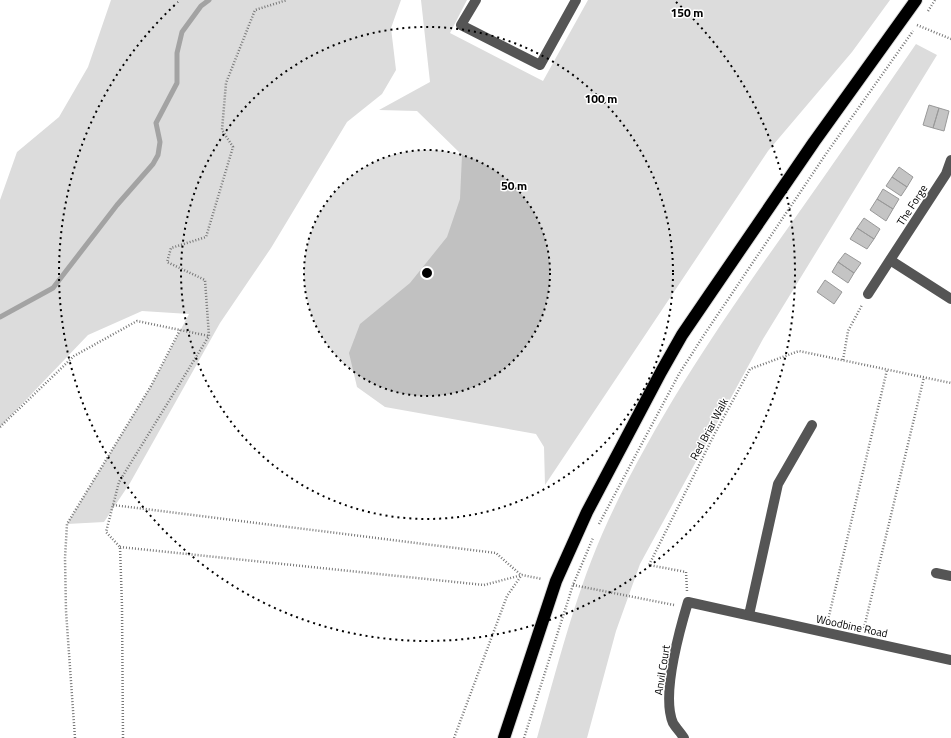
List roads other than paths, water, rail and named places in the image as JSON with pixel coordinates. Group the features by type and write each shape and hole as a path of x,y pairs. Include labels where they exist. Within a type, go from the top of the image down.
{"highway":[{"path":"504,738 556,581 587,512 682,334 814,142 916,0"}],"street":[{"path":"476,0 461,25 540,65 576,0"},
{"name":"The Forge","path":"868,294 946,174 951,160"},
{"path":"890,260 951,299"},
{"path":"749,615 778,484 812,425"},
{"path":"936,573 951,576"},
{"name":"Woodbine Road","path":"687,605 749,615 951,660"},
{"name":"Anvil Court","path":"684,738 674,724 669,705 668,688 687,605"}],"waterway":[{"path":"0,317 53,288 117,205 153,164 158,155 160,142 156,123 177,83 177,53 182,32 201,6 209,0"}]}
